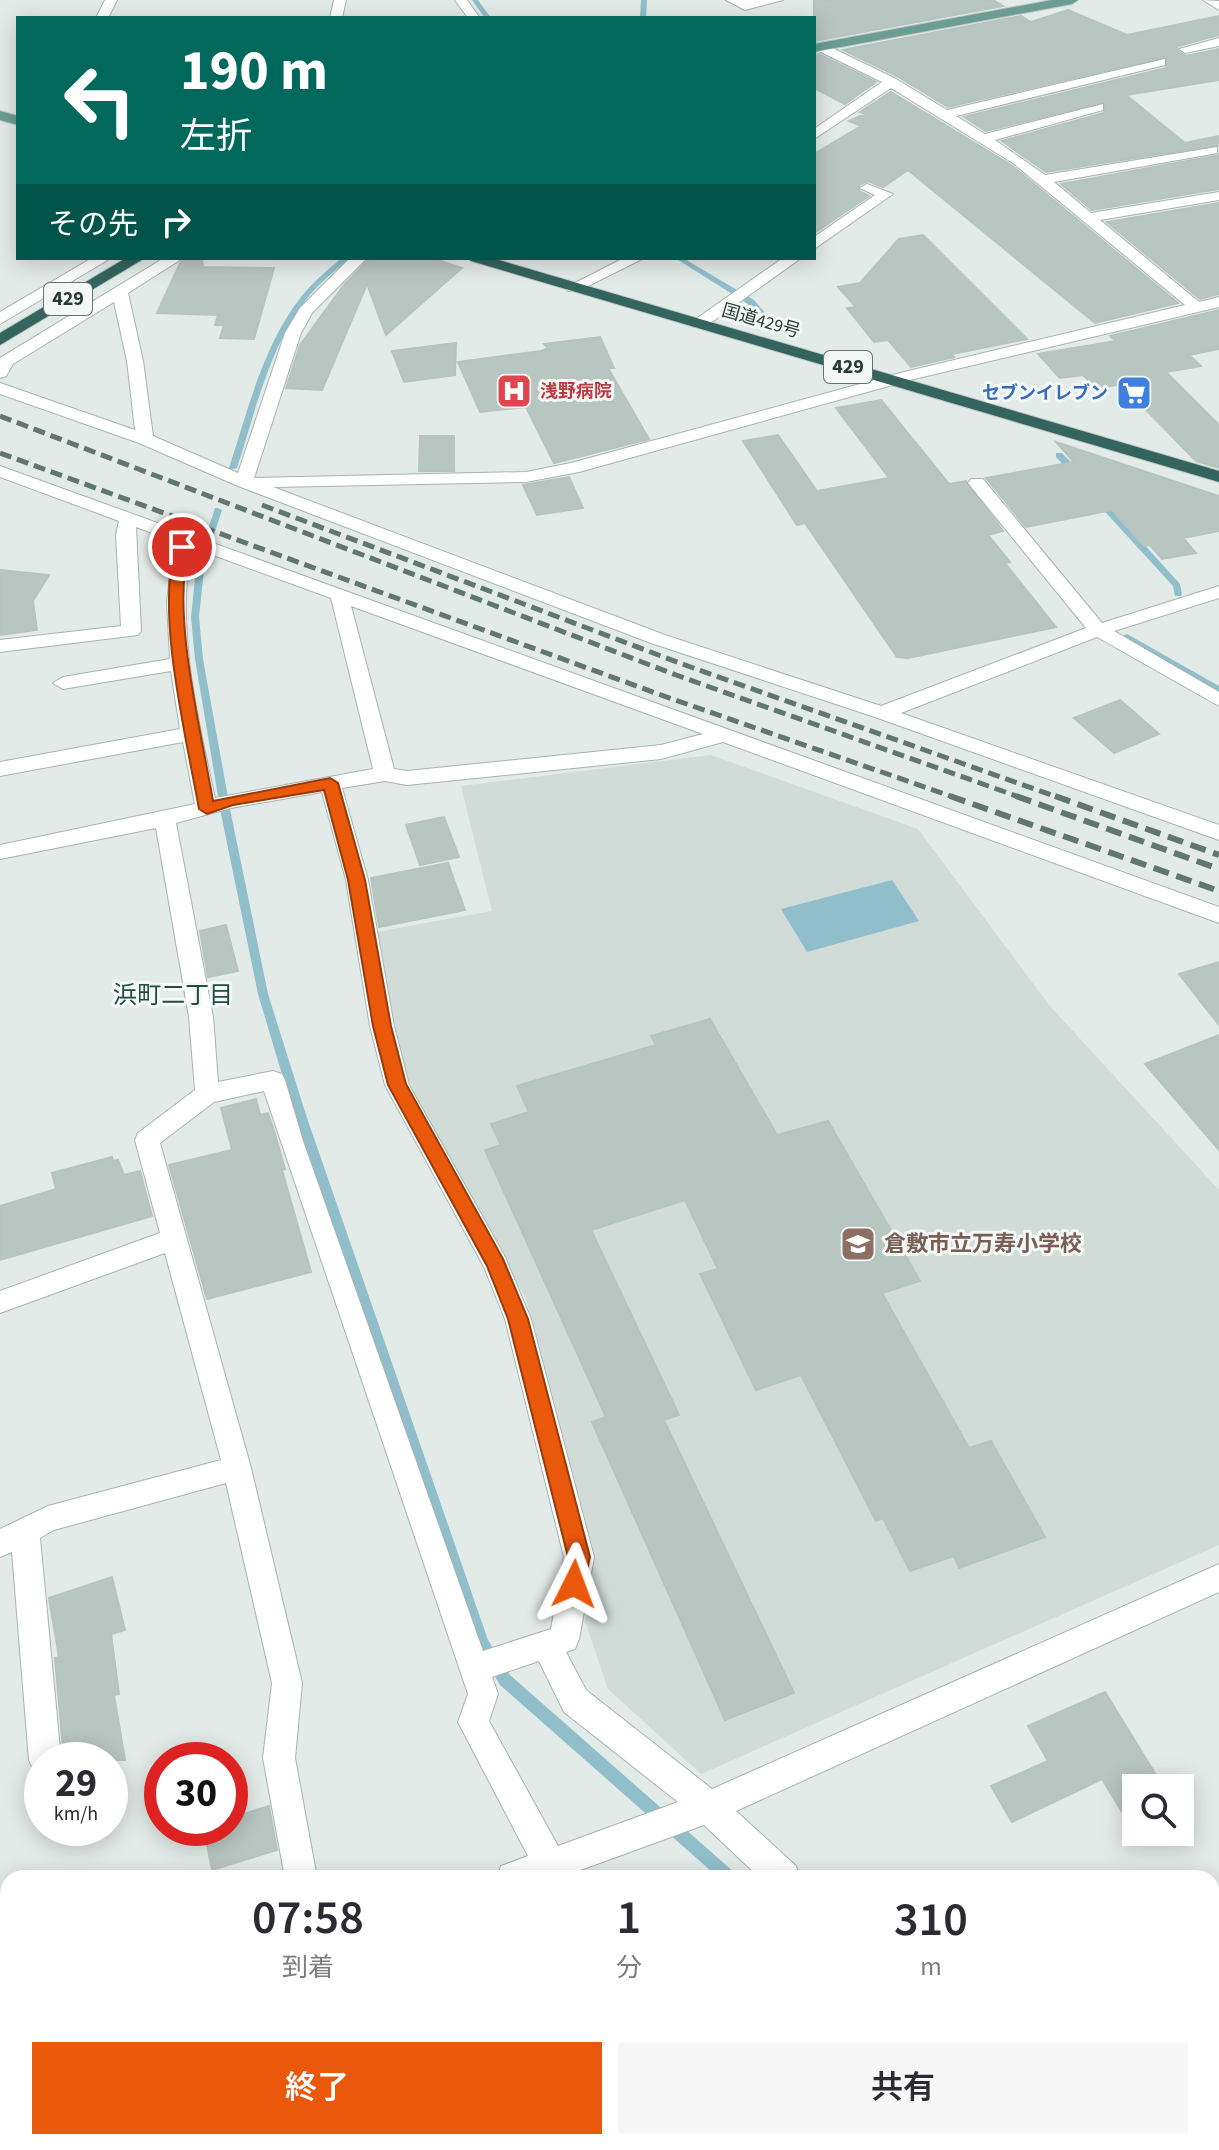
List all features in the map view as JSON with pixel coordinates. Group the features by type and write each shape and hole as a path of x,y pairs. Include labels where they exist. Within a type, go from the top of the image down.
{"highway":[{"name":"429","path":"0,340 134,260"},
{"name":"国道429号","path":"482,260 1219,477"}],"main road":[{"path":"818,47 1072,0"}],"street":[{"path":"732,0 745,6 777,0"},
{"path":"1209,0 1219,6"},
{"path":"1185,49 1219,42"},
{"path":"818,47 891,82 983,139 1042,180 1196,307"},
{"path":"944,115 1160,62"},
{"path":"816,134 891,82"},
{"path":"983,139 1098,107"},
{"path":"816,118 829,125"},
{"path":"1042,180 1212,150"},
{"path":"816,243 886,194 867,188"},
{"path":"1087,218 1219,196"},
{"path":"0,319 100,260"},
{"path":"0,373 6,361 172,260"},
{"path":"244,482 293,333 306,311 357,260"},
{"path":"573,288 632,260"},
{"path":"699,324 790,260"},
{"path":"120,292 135,361 145,439"},
{"path":"244,482 526,477 573,468 893,381 1219,302"},
{"path":"0,388 145,439 244,482 658,639 882,713 1219,833"},
{"path":"0,471 1219,915"},
{"path":"977,483 1098,630 1219,700"},
{"path":"0,646 131,631 125,535 129,517"},
{"path":"184,537 176,568 181,663 191,734 218,805"},
{"path":"882,713 1098,630 1219,592"},
{"path":"339,594 385,774"},
{"path":"63,683 181,663"},
{"path":"0,769 191,734"},
{"path":"0,852 165,819 218,805 385,774 407,778 661,752 725,735"},
{"path":"330,783 357,880 382,1026 397,1085 496,1265 512,1305 579,1557 564,1639 487,1665"},
{"path":"165,819 201,1017 207,1094"},
{"path":"300,1870 279,1758 287,1683 237,1468 147,1140 207,1094 273,1080 487,1665 483,1694 473,1722 554,1870"},
{"path":"0,1302 174,1239"},
{"path":"42,1742 12,1538 48,1519 237,1468"},
{"path":"557,1870 1219,1578"},
{"path":"547,1645 575,1701 681,1817 770,1870"}],"shaded area":[{"name":"倉敷市立万寿小学校","path":"711,755 918,829 1049,1005 1219,1190 1219,1545 701,1774 608,1689 585,1621 594,1553 526,1299 414,1092 401,1059 376,932 492,911 461,786"}],"water":[{"path":"892,880 919,921 807,952 781,909"}],"building":[{"path":"814,0 993,0 1003,6 816,41"},
{"path":"1068,10 1127,35 1219,16 1219,35 1178,46 1176,50 1186,56 1219,49 1219,80 1126,95 1185,143 1219,136 1219,145 1046,172 1002,141 1104,113 1105,102 986,131 964,117 1166,68 1167,57 948,107 897,76 843,50 1021,16 1031,22"},
{"path":"816,55 876,82 845,104 816,89"},
{"path":"891,92 1011,165 1178,303 1095,323 908,170 883,187 868,181 859,185 859,191 869,196 816,232 816,153 861,126 849,121 865,114 860,112"},
{"path":"1219,155 1219,189 1092,210 1061,184"},
{"path":"1219,203 1219,294 1200,299 1107,222"},
{"path":"923,235 1027,339 952,354 954,357 911,367 888,340 874,342 847,308 856,307 838,287 860,283 899,239"},
{"path":"184,260 202,260 203,267 274,268 254,339 220,338 224,325 215,325 218,315 157,313"},
{"path":"368,260 437,260 462,268 386,335 367,284 322,390 286,388 300,345 344,285"},
{"path":"1219,310 1219,349 1189,355 1201,366 1166,372 1219,425 1219,468 1196,461 1121,384 1097,389 1083,375 1060,378 1038,354 1116,341 1110,336"},
{"path":"600,337 614,368 608,368 649,439 554,463 526,407 480,412 458,362 541,351 548,348 544,344"},
{"path":"456,343 455,375 404,382 392,351"},
{"path":"881,400 949,484 966,481 1003,531 988,535 1010,562 1005,563 1056,627 908,658 897,657 805,523 797,525 743,441 778,435 817,491 889,478 836,408"},
{"path":"420,436 454,436 454,471 419,471"},
{"path":"1056,442 1219,496 1219,531 1183,538 1196,553 1162,559 1150,545 1144,546 1112,510 1026,527 986,478 1074,462"},
{"path":"569,477 583,508 537,515 523,485"},
{"path":"0,570 49,575 33,601 37,630 0,635"},
{"path":"1120,700 1159,734 1114,753 1074,718"},
{"path":"444,817 459,857 420,865 406,825"},
{"path":"448,863 465,910 379,927 371,878"},
{"path":"226,925 238,971 208,977 200,931"},
{"path":"1219,962 1219,1025 1179,974"},
{"path":"710,1019 777,1135 828,1121 920,1281 882,1293 969,1448 991,1441 1045,1537 959,1568 954,1556 910,1571 883,1518 876,1521 801,1375 756,1390 700,1274 718,1269 685,1200 591,1230 679,1415 664,1420 794,1693 725,1720 592,1422 606,1417 485,1150 501,1145 491,1124 529,1112 517,1086 656,1045 651,1036"},
{"path":"1219,1035 1219,1150 1145,1064"},
{"path":"256,1099 260,1115 268,1113 275,1134 311,1272 207,1299 169,1165 232,1150 221,1108"},
{"path":"112,1157 113,1161 118,1160 124,1175 140,1171 152,1216 0,1260 0,1206 56,1189 52,1173"},
{"path":"112,1577 125,1630 111,1634 119,1694 114,1695 122,1742 62,1742 55,1658 59,1657 49,1598"},
{"path":"1105,1692 1155,1774 1122,1774 1122,1812 1102,1779 1012,1822 991,1786 1048,1761 1028,1726"},
{"path":"269,1806 277,1850 212,1870 207,1846 248,1846 248,1812"}],"waterway":[{"path":"475,0 487,16"},
{"path":"643,16 644,0"},
{"path":"233,468 261,381 286,325 322,277 343,260"},
{"path":"681,260 751,302 775,330"},
{"path":"1059,455 1075,472"},
{"path":"1099,500 1177,586 1178,594"},
{"path":"210,535 218,510"},
{"path":"201,560 195,617 199,659 226,814 263,994 301,1118 482,1643 505,1680 721,1870"},
{"path":"1127,637 1219,690"}],"railway":[{"path":"0,416 676,675 1022,798"},
{"path":"0,453 661,695 956,798"},
{"path":"262,505 685,665 1060,798"},
{"path":"950,796 1219,891"},
{"path":"1016,796 1219,869"},
{"path":"1055,796 1219,855"}],"place":[{"name":"浅野病院","path":"514,391"},
{"name":"セブンイレブン","path":"1134,393"},
{"name":"倉敷市立万寿小学校","path":"858,1244"}],"district":[{"name":"浜町二丁目","path":"173,995"}],"route":[{"path":"182,547 176,568 181,663 191,734 207,809 231,801 330,783 357,880 382,1026 397,1085 496,1265 518,1319 579,1557 574,1584"}]}
